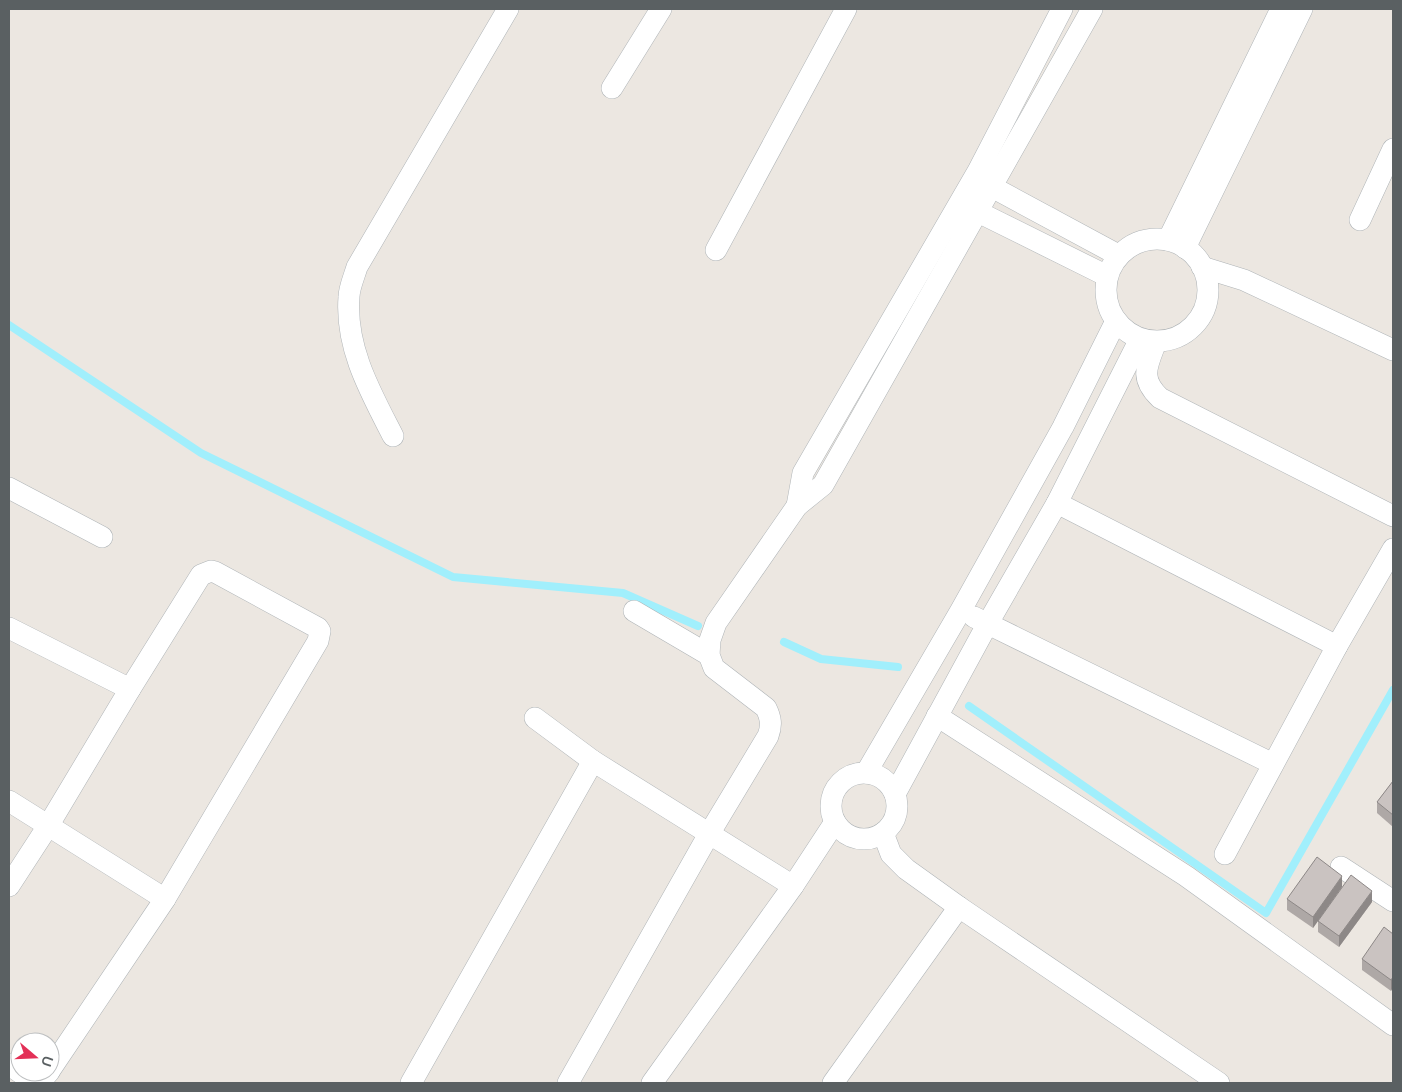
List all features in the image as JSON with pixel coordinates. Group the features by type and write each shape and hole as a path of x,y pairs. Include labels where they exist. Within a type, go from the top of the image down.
{"street":[{"path":"393,436 360,370 350,328 348,296 357,267 508,9"},
{"path":"612,88 660,9"},
{"path":"716,250 846,9"},
{"path":"568,1083 709,834 768,736 771,727 771,717 766,708 714,668 709,656 710,640 716,623 797,506 804,473 969,208 1062,9"},
{"path":"983,181 1092,9"},
{"path":"1177,244 1281,9"},
{"path":"1177,244 1302,9"},
{"path":"1360,220 1393,149"},
{"path":"983,181 1118,255"},
{"path":"969,208 1107,276"},
{"path":"1158,239 1177,244 1193,254 1206,275 1208,290 1205,306 1198,321 1186,332 1172,340 1148,341 1126,332 1116,321 1107,304 1107,276 1118,255 1140,242 1158,239"},
{"path":"1202,267 1244,280 1393,350"},
{"path":"866,773 1063,426 1116,321"},
{"path":"896,794 988,623 1148,341"},
{"path":"1148,341 1146,376 1151,389 1160,398 1393,516"},
{"path":"9,488 102,537"},
{"path":"1057,503 1337,646"},
{"path":"1225,854 1337,646 1393,549"},
{"path":"9,886 202,575 211,571 215,572 318,628 320,631 318,641 165,900 60,1055"},
{"path":"960,610 1273,764"},
{"path":"634,611 709,656"},
{"path":"9,628 130,689"},
{"path":"937,716 1186,876 1393,1025"},
{"path":"535,718 593,760 792,886"},
{"path":"411,1083 593,760"},
{"path":"866,773 882,778 890,785 896,794 898,805 896,816 891,826 883,833 873,838 854,838 835,822 832,812 832,801 835,791 842,782 851,776 866,773"},
{"path":"9,801 165,900"},
{"path":"652,1083 792,886 835,822"},
{"path":"883,833 892,854 906,869 1219,1083"},
{"path":"1341,867 1393,901"},
{"path":"832,1083 959,907"}],"building":[{"path":"1393,781 1393,815 1377,802"},
{"path":"1317,857 1342,876 1313,917 1287,899"},
{"path":"1351,875 1372,891 1339,936 1318,921"},
{"path":"1384,927 1393,934 1393,977 1391,980 1362,959"}],"waterway":[{"path":"9,325 201,453 453,577 623,593 698,626"},
{"path":"784,642 821,659 898,667"},
{"path":"969,706 1266,913 1393,690"}]}
